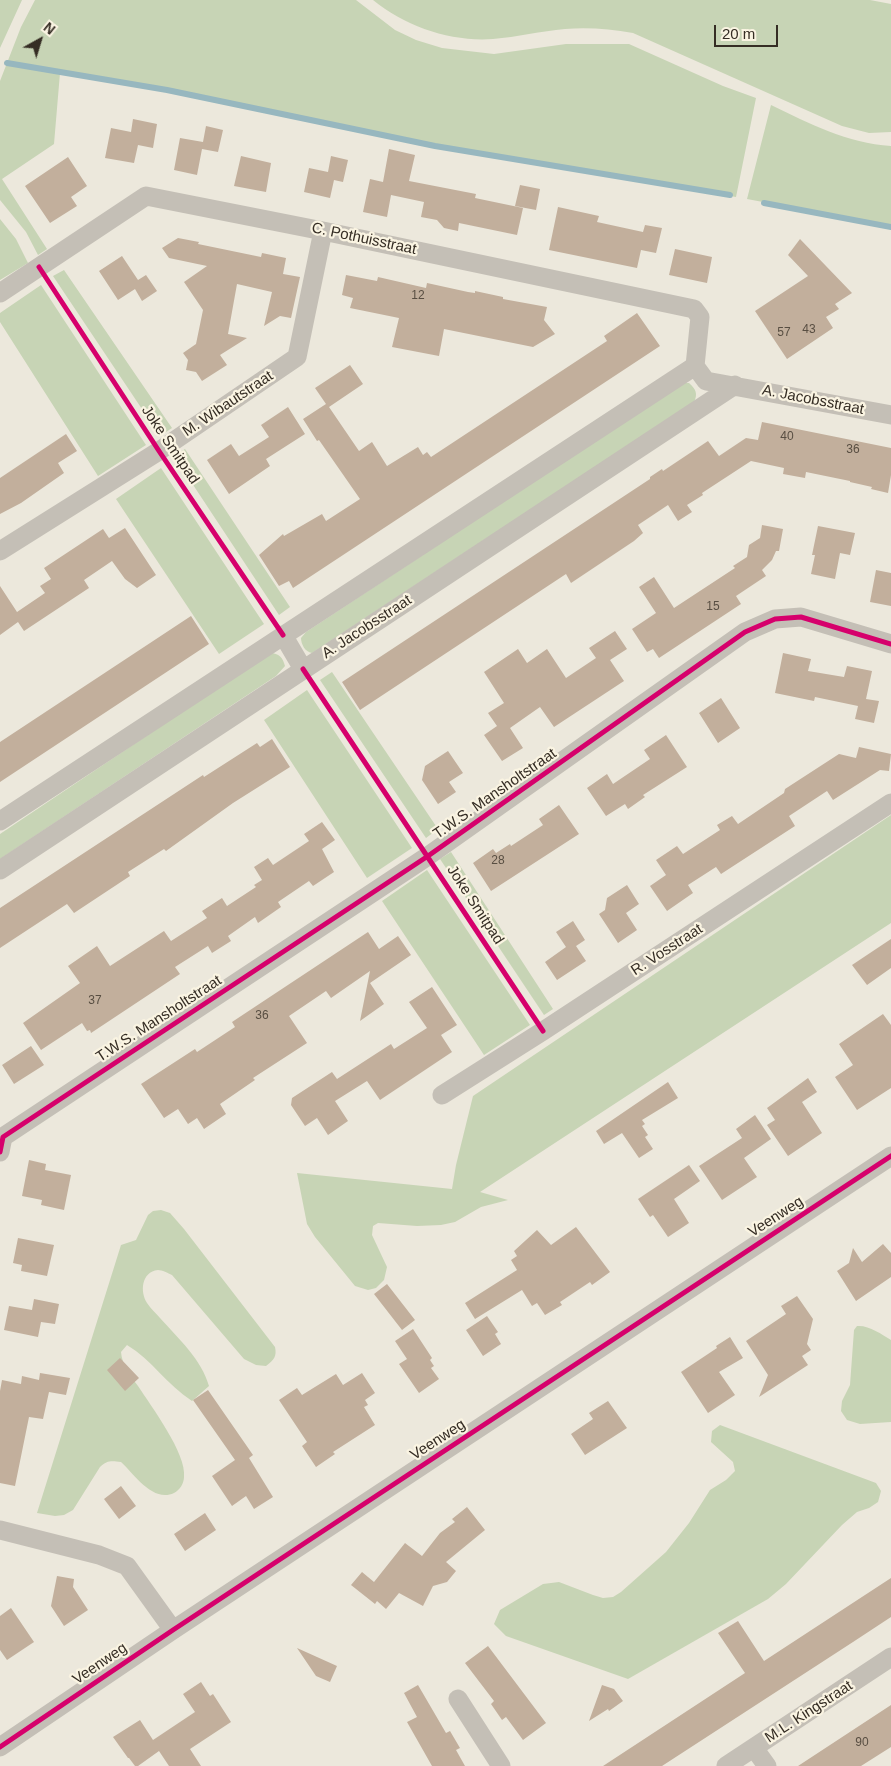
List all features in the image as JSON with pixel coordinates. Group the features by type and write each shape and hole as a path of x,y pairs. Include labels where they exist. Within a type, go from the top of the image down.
{"street":[{"name":"C. Pothuisstraat","path":"0,293 146,196 694,309 700,317 695,366"},
{"name":"M. Wibautstraat","path":"0,551 159,451 297,357 323,231"},
{"name":"A. Jacobsstraat","path":"695,366 706,381 891,415"},
{"path":"0,821 695,366"},
{"name":"A. Jacobsstraat","path":"0,870 735,385"},
{"name":"T.W.S. Mansholtstraat","path":"1,1142 428,856 745,632 775,619 801,617 891,644"},
{"path":"283,635 303,669"},
{"name":"R. Vosstraat","path":"442,1095 543,1031 891,802"},
{"name":"Veenweg","path":"0,1747 173,1630 891,1156"},
{"path":"0,1530 99,1555 128,1566 173,1630"},
{"name":"M.L. Kingstraat","path":"726,1766 891,1657"},
{"path":"458,1699 502,1766"},
{"path":"754,1748 766,1766"}],"green space":[{"path":"0,0 22,0 0,48"},
{"path":"35,0 356,0 395,30 416,40 442,48 494,54 566,44 629,44 723,86 756,98 736,197 435,146 167,90 60,73 54,144 2,179 47,249 38,255 26,232 0,200 0,81 21,27"},
{"path":"373,0 870,0 891,4 891,132 869,133 842,126 633,33 616,30 574,28 493,39 461,38 430,31 414,25 386,10"},
{"path":"771,105 829,132 859,141 891,146 891,226 747,199"},
{"path":"0,219 16,239 28,263 0,280"},
{"path":"64,270 172,428 160,436 53,276"},
{"path":"41,285 146,445 98,476 0,322 0,313"},
{"path":"683,383 689,383 695,390 694,402 312,653 304,647 301,638 306,632"},
{"path":"185,449 290,607 279,615 174,456"},
{"path":"161,468 264,624 219,654 116,499"},
{"path":"270,653 280,656 285,666 276,676 0,859 0,834"},
{"path":"332,672 438,829 426,838 320,680"},
{"path":"307,690 412,848 367,878 264,720"},
{"path":"891,815 891,923 480,1192 508,1200 481,1207 455,1222 441,1225 417,1226 378,1223 373,1226 372,1235 387,1267 384,1280 376,1288 368,1290 355,1286 315,1237 307,1224 297,1173 452,1189 473,1096"},
{"path":"451,852 553,1009 544,1015 440,859"},
{"path":"427,870 530,1025 484,1055 382,901"},
{"path":"161,1210 170,1213 184,1229 275,1347 276,1353 274,1358 266,1366 256,1365 244,1359 172,1275 160,1270 148,1274 143,1288 147,1303 195,1358 206,1376 209,1386 192,1401 175,1388 136,1351 127,1345 121,1352 127,1370 174,1443 183,1467 184,1477 182,1484 174,1493 159,1494 144,1486 121,1462 105,1463 100,1467 73,1510 64,1515 55,1516 37,1513 121,1245 136,1240 148,1215 153,1211"},
{"path":"857,1326 870,1328 891,1340 891,1422 860,1424 847,1420 841,1411 842,1401 850,1385 854,1330"},
{"path":"720,1425 876,1483 881,1491 878,1502 869,1508 857,1512 842,1525 786,1584 768,1599 628,1679 506,1636 494,1624 500,1610 543,1584 559,1582 603,1598 613,1597 621,1592 666,1552 689,1523 710,1490 726,1480 735,1471 733,1462 711,1442 712,1431"}],"building":[{"path":"133,119 157,124 153,148 138,145 134,163 105,158 111,128 131,132"},
{"path":"206,126 223,130 218,152 202,149 197,175 174,170 180,138 203,142"},
{"path":"389,149 415,155 409,181 476,194 475,198 523,208 517,235 459,223 458,231 444,228 437,220 421,217 424,202 391,195 387,217 363,212 370,179 383,182"},
{"path":"241,156 271,163 266,192 234,186"},
{"path":"331,156 348,160 343,182 334,180 330,198 304,192 309,168 328,172"},
{"path":"68,157 87,186 71,197 77,206 50,223 25,186"},
{"path":"520,185 540,189 536,210 515,206"},
{"path":"558,207 599,216 597,222 643,232 645,225 662,228 656,253 641,250 637,268 549,250"},
{"path":"178,238 261,257 262,253 286,258 283,274 300,277 291,318 280,316 264,326 272,292 237,284 228,334 247,338 220,355 227,365 202,381 196,372 186,370 188,360 183,353 196,344 203,310 184,282 207,266 169,258 162,248"},
{"path":"800,239 852,293 835,304 839,309 826,317 833,328 787,359 755,311 808,276 788,255"},
{"path":"675,249 712,257 707,283 669,275"},
{"path":"122,256 138,280 146,275 157,291 142,301 135,289 118,300 99,271"},
{"path":"346,275 377,281 378,277 426,288 427,283 468,292 475,293 475,291 503,297 503,299 547,307 544,320 555,334 533,347 444,329 439,356 392,347 399,318 350,308 353,298 342,295"},
{"path":"637,313 660,346 293,588 289,581 279,586 259,555 283,534 284,536 322,514 326,521 360,499 303,419 326,404 315,388 350,365 363,384 329,407 359,451 372,442 387,466 418,447 423,455 427,452 431,457 607,341 604,336"},
{"path":"288,407 305,434 266,459 270,466 229,494 207,460 231,444 239,456 269,437 261,425"},
{"path":"762,422 891,448 891,475 888,493 850,481 806,472 805,478 783,474 784,468 751,461 687,505 692,512 678,521 668,505 638,525 643,533 634,541 571,583 566,574 360,710 342,682 650,479 650,477 662,469 663,471 708,441 719,456 746,438 758,440"},
{"path":"66,434 77,451 58,463 64,473 21,503 0,514 0,478"},
{"path":"762,525 783,529 779,551 776,551 772,560 762,570 766,576 736,596 741,604 659,658 653,649 647,652 632,629 656,613 639,587 654,577 674,608 735,568 733,566 747,557 749,545 760,538"},
{"path":"818,526 855,533 850,555 840,553 835,579 811,574 815,555 812,555"},
{"path":"125,528 156,575 137,588 125,579 112,561 84,580 89,588 24,631 18,622 0,635 0,586 17,612 45,593 40,586 51,579 44,568 103,529 109,538"},
{"path":"876,570 891,573 891,606 870,602"},
{"path":"191,616 209,644 0,782 0,742"},
{"path":"615,631 627,649 610,660 624,681 554,727 540,707 510,728 523,748 502,761 484,735 497,726 488,713 504,703 484,672 518,649 527,663 547,649 566,678 596,658 589,648"},
{"path":"783,653 811,659 808,671 844,677 847,666 872,671 866,699 879,701 874,723 855,719 858,706 815,697 814,701 775,693"},
{"path":"721,698 740,728 718,743 699,713"},
{"path":"666,735 687,767 643,795 645,797 628,809 625,804 606,816 587,788 607,774 613,784 650,759 644,750"},
{"path":"272,739 290,767 233,803 166,851 164,849 128,872 130,876 74,913 67,904 0,948 0,908 203,775 204,777 257,743 260,747"},
{"path":"859,747 891,754 889,771 880,770 833,800 827,791 789,816 795,826 721,874 716,867 688,885 693,893 667,911 650,886 666,875 656,860 677,846 683,854 720,830 717,825 732,816 738,824 784,793 785,789 839,754 856,758"},
{"path":"448,751 463,773 449,782 456,792 438,804 422,780 425,766"},
{"path":"559,805 579,834 491,891 473,863 493,849 496,853 510,844 511,846 543,825 539,819"},
{"path":"322,822 335,840 322,849 334,872 313,886 309,881 278,902 281,907 258,923 255,917 228,936 231,941 212,953 208,946 175,967 180,974 91,1033 90,1030 87,1031 82,1023 41,1050 23,1023 80,983 68,966 97,946 110,966 164,931 171,941 207,918 202,911 222,898 227,906 256,887 254,885 262,880 254,867 268,858 273,865 309,841 304,834"},
{"path":"627,885 639,904 626,913 637,930 618,943 599,914 605,910 607,898"},
{"path":"573,921 585,940 576,946 586,961 557,980 545,962 566,947 556,932"},
{"path":"368,932 379,949 398,936 411,955 370,983 384,1004 360,1021 370,971 331,998 326,991 289,1016 307,1043 253,1078 255,1080 220,1104 226,1114 204,1129 197,1118 188,1124 178,1109 164,1118 141,1084 195,1049 197,1052 235,1027 232,1022"},
{"path":"891,939 891,968 867,985 852,965"},
{"path":"432,987 457,1025 441,1035 452,1052 380,1100 367,1081 335,1101 348,1121 328,1135 317,1118 305,1126 291,1105 292,1098 332,1072 337,1079 391,1044 394,1049 427,1028 409,1002"},
{"path":"883,1014 891,1025 891,1088 857,1110 835,1077 853,1065 839,1044"},
{"path":"31,1046 44,1065 14,1084 2,1065"},
{"path":"808,1078 817,1092 802,1102 822,1133 788,1156 767,1125 775,1120 767,1108"},
{"path":"668,1082 678,1098 642,1120 645,1124 642,1126 648,1135 645,1137 653,1149 639,1158 622,1133 604,1144 596,1131"},
{"path":"755,1115 771,1139 744,1158 757,1177 722,1200 699,1166 742,1138 736,1129"},
{"path":"29,1160 46,1164 45,1170 71,1175 64,1210 41,1205 42,1200 22,1196"},
{"path":"689,1165 700,1181 674,1199 689,1223 668,1237 653,1215 650,1217 638,1199"},
{"path":"576,1227 610,1272 592,1285 590,1282 560,1302 562,1305 545,1315 537,1303 532,1306 522,1290 475,1319 465,1303 517,1270 511,1260 517,1256 514,1251 537,1230 551,1245"},
{"path":"18,1238 54,1245 47,1276 21,1271 22,1265 13,1263"},
{"path":"883,1244 891,1253 891,1277 856,1301 837,1271 849,1263 853,1248 862,1262"},
{"path":"387,1284 415,1320 402,1330 374,1294"},
{"path":"797,1296 813,1319 807,1344 811,1350 802,1356 808,1365 759,1397 768,1375 746,1341 786,1314 781,1306"},
{"path":"34,1299 59,1304 55,1324 41,1322 38,1337 4,1330 9,1306 32,1310"},
{"path":"487,1316 498,1332 495,1334 501,1344 483,1356 466,1330"},
{"path":"413,1329 432,1358 430,1360 434,1366 431,1368 439,1379 419,1393 399,1364 407,1359 395,1341"},
{"path":"730,1337 743,1358 719,1372 735,1395 708,1413 681,1372"},
{"path":"120,1358 139,1378 125,1391 107,1370"},
{"path":"40,1373 70,1378 66,1395 49,1392 43,1419 29,1417 15,1486 0,1483 0,1391 2,1380 21,1384 22,1376 39,1380"},
{"path":"362,1373 375,1393 365,1400 368,1405 364,1407 375,1425 333,1452 335,1454 316,1467 302,1446 307,1442 279,1400 297,1388 302,1395 336,1374 343,1385"},
{"path":"208,1390 253,1455 249,1458 273,1497 254,1509 246,1496 232,1506 212,1476 235,1460 193,1400"},
{"path":"608,1401 627,1428 585,1455 571,1434 593,1419 589,1413"},
{"path":"121,1486 136,1506 119,1519 104,1499"},
{"path":"467,1507 485,1530 446,1562 456,1571 447,1582 433,1586 423,1606 399,1593 386,1609 377,1601 375,1604 351,1585 362,1572 374,1582 405,1543 422,1556 440,1533 455,1522 452,1519"},
{"path":"205,1513 216,1530 185,1551 174,1534"},
{"path":"57,1576 74,1579 73,1587 88,1610 64,1626 51,1606"},
{"path":"891,1578 891,1617 853,1642 662,1766 603,1766 745,1673 718,1633 738,1621 764,1661"},
{"path":"11,1608 34,1642 7,1660 0,1650 0,1616"},
{"path":"488,1646 546,1723 523,1740 506,1717 502,1720 491,1704 494,1701 465,1663"},
{"path":"297,1648 337,1666 330,1682 316,1676"},
{"path":"201,1682 210,1696 213,1694 231,1722 190,1749 201,1766 169,1766 159,1751 138,1766 135,1766 113,1737 140,1720 153,1740 195,1712 183,1694"},
{"path":"418,1685 446,1733 450,1731 460,1748 456,1750 465,1766 432,1766 407,1722 417,1717 404,1693"},
{"path":"602,1685 614,1689 623,1701 609,1711 608,1709 589,1721"},
{"path":"891,1705 891,1747 861,1766 798,1766"}],"waterway":[{"path":"7,63 167,90 435,146 730,195"},
{"path":"764,203 891,227"}],"cycle path":[{"name":"Joke Smitpad","path":"39,267 159,451 283,635"},
{"path":"0,1152 3,1137 428,856 745,632 775,619 801,617 891,644"},
{"name":"Joke Smitpad","path":"303,669 543,1031"},
{"path":"0,1747 173,1630 891,1156"}]}
